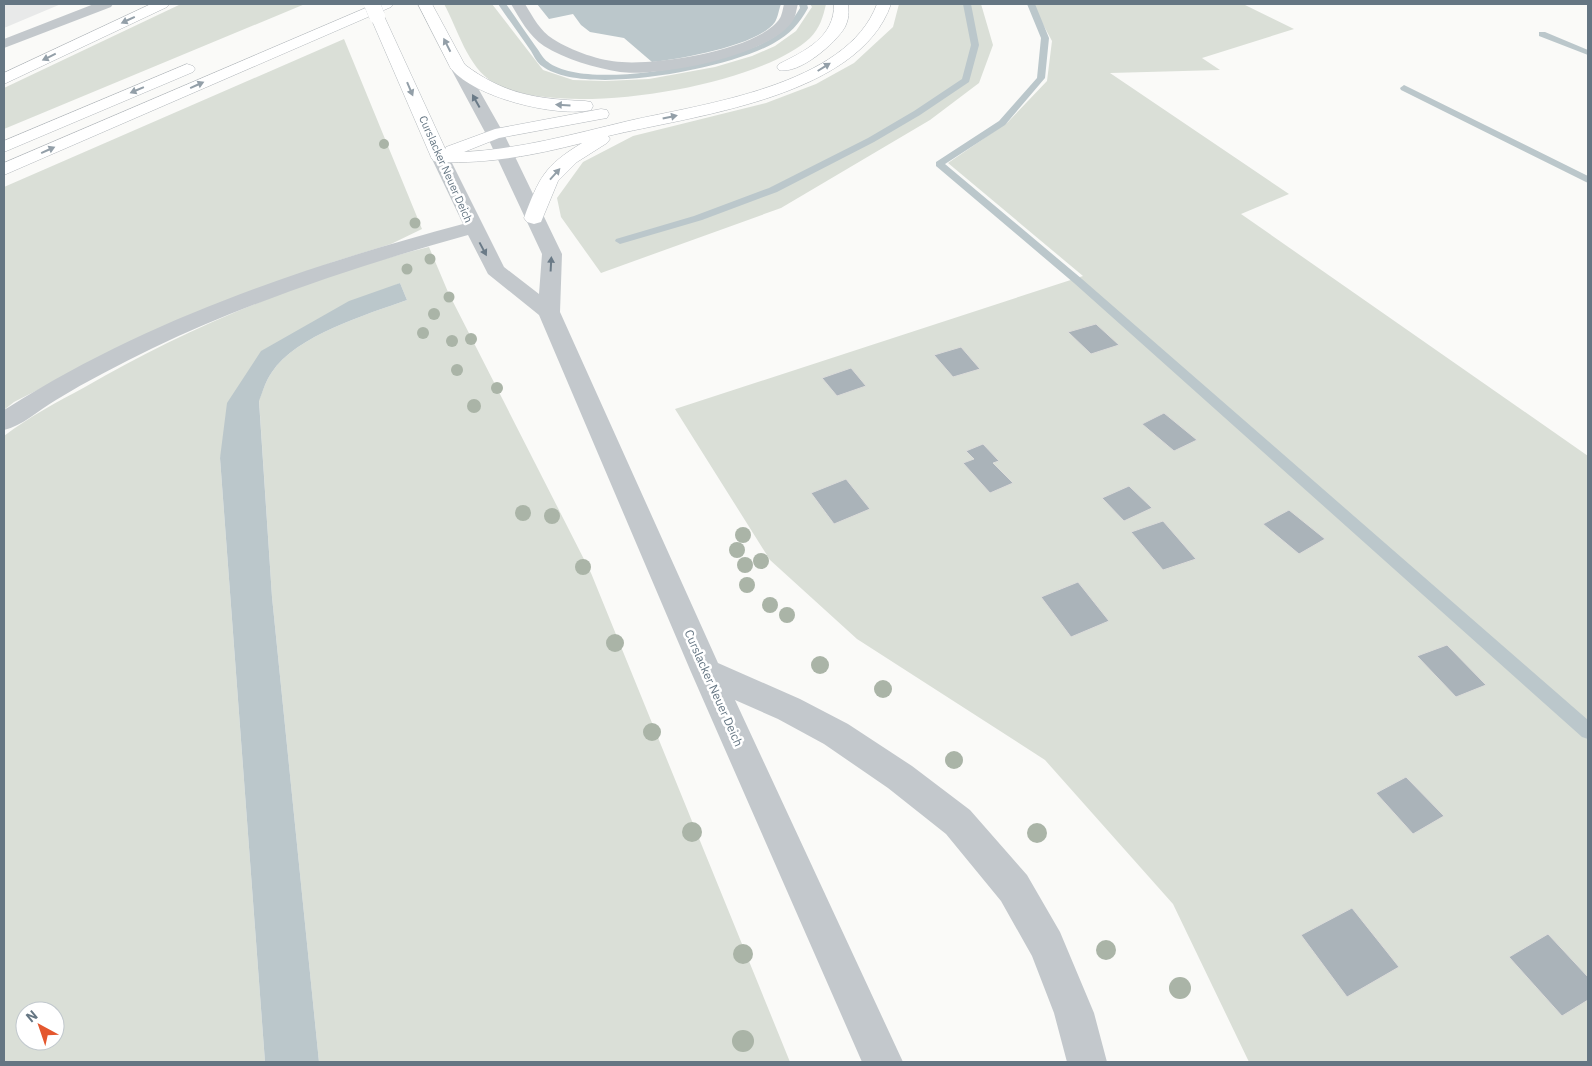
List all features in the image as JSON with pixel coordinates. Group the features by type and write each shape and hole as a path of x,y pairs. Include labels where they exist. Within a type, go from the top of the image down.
{"main road":[{"path":"4,79 162,4"},
{"path":"4,170 366,9 386,4"},
{"path":"366,9 397,4"},
{"name":"Curslacker Neuer Deich","path":"424,4 458,67"},
{"path":"768,74 796,62 822,44 839,24 842,11 841,4"},
{"path":"440,157 494,134 618,115 738,101 796,82 842,55 862,38 875,26 884,4"},
{"name":"Curslacker Neuer Deich","path":"366,9 391,44 440,157"},
{"path":"4,147 201,63"},
{"path":"458,67 488,89 524,101 618,115"},
{"path":"440,157 462,158 504,154 618,115"},
{"path":"534,218 546,184 618,115"}],"street":[{"path":"4,44 106,4"},
{"path":"518,4 534,30 549,43 578,55 620,67 647,68 700,60 747,45 777,29 788,19 792,9 791,4"},
{"name":"Curslacker Neuer Deich","path":"458,67 494,134 552,254 548,312 707,672 883,1062"},
{"name":"Curslacker Neuer Deich","path":"440,157 472,228 494,270 548,312"},
{"path":"4,422 86,372 155,338 232,306 389,250 472,228"},
{"path":"707,672 788,709 836,734 900,777 958,822 1014,888 1047,945 1074,1013 1086,1062"}],"shaded area":[{"path":"4,4 61,4 4,28"},
{"path":"181,4 305,4 4,129 4,88"},
{"path":"444,4 492,4 543,70 573,80 605,81 649,79 715,67 752,56 775,46 796,31 812,7 810,4 826,4 821,22 810,38 784,56 747,71 703,84 656,93 608,98 562,99 523,94 494,83 485,76 470,58"},
{"path":"537,4 781,4 775,22 753,38 718,50 652,62 624,38 590,32 581,25 573,14 549,19"},
{"path":"899,4 981,4 993,45 979,83 930,120 781,208 601,273 561,217 557,198 583,162 633,136 766,103 816,84 854,63 893,27"},
{"path":"1032,4 1243,4 1294,29 1202,58 1220,70 1110,73 1289,194 1241,214 1588,456 1588,1062 1249,1062 1173,904 1045,760 857,639 770,560 675,409 1083,276 948,163 1008,122 1047,81 1052,41"},
{"path":"344,39 422,229 391,244 333,262 134,341 14,402 4,410 4,187"},
{"path":"429,247 448,292 591,573 790,1062 319,1062 272,597 259,400 272,372 283,359 297,348 353,319 407,300 400,283 262,351 220,458 265,1062 4,1062 4,436 43,410 167,343 252,305 341,273"},
{"path":"400,283 407,300 353,319 297,348 283,359 272,372 259,401 272,597 319,1062 265,1062 220,458 227,403 261,351 349,301"}],"building":[{"path":"1096,324 1119,345 1091,354 1068,332"},
{"path":"961,347 980,369 953,377 934,355"},
{"path":"851,368 866,386 837,396 822,378"},
{"path":"1164,413 1197,440 1174,451 1142,424"},
{"path":"983,444 999,461 993,463 1013,483 990,493 963,463 974,459 966,451"},
{"path":"846,479 870,509 834,524 811,493"},
{"path":"1129,486 1152,508 1124,521 1102,498"},
{"path":"1289,510 1325,539 1299,554 1263,524"},
{"path":"1163,521 1196,559 1163,570 1131,532"},
{"path":"1078,582 1109,621 1071,637 1041,597"},
{"path":"1447,645 1486,685 1456,697 1417,656"},
{"path":"1406,777 1444,816 1413,834 1376,793"},
{"path":"1352,908 1399,967 1347,997 1301,935"},
{"path":"1548,934 1588,977 1588,1000 1562,1016 1509,957"}],"waterway":[{"path":"502,4 544,64 563,73 592,77 667,72 742,54 770,42 789,30 804,8 803,4"},
{"path":"620,241 698,218 773,190 871,140 917,113 966,80 975,45 967,4"},
{"path":"1031,4 1045,38 1041,78 1002,123 939,164 1078,281 1588,731"},
{"path":"1542,34 1588,53"},
{"path":"1404,88 1588,180"}]}
